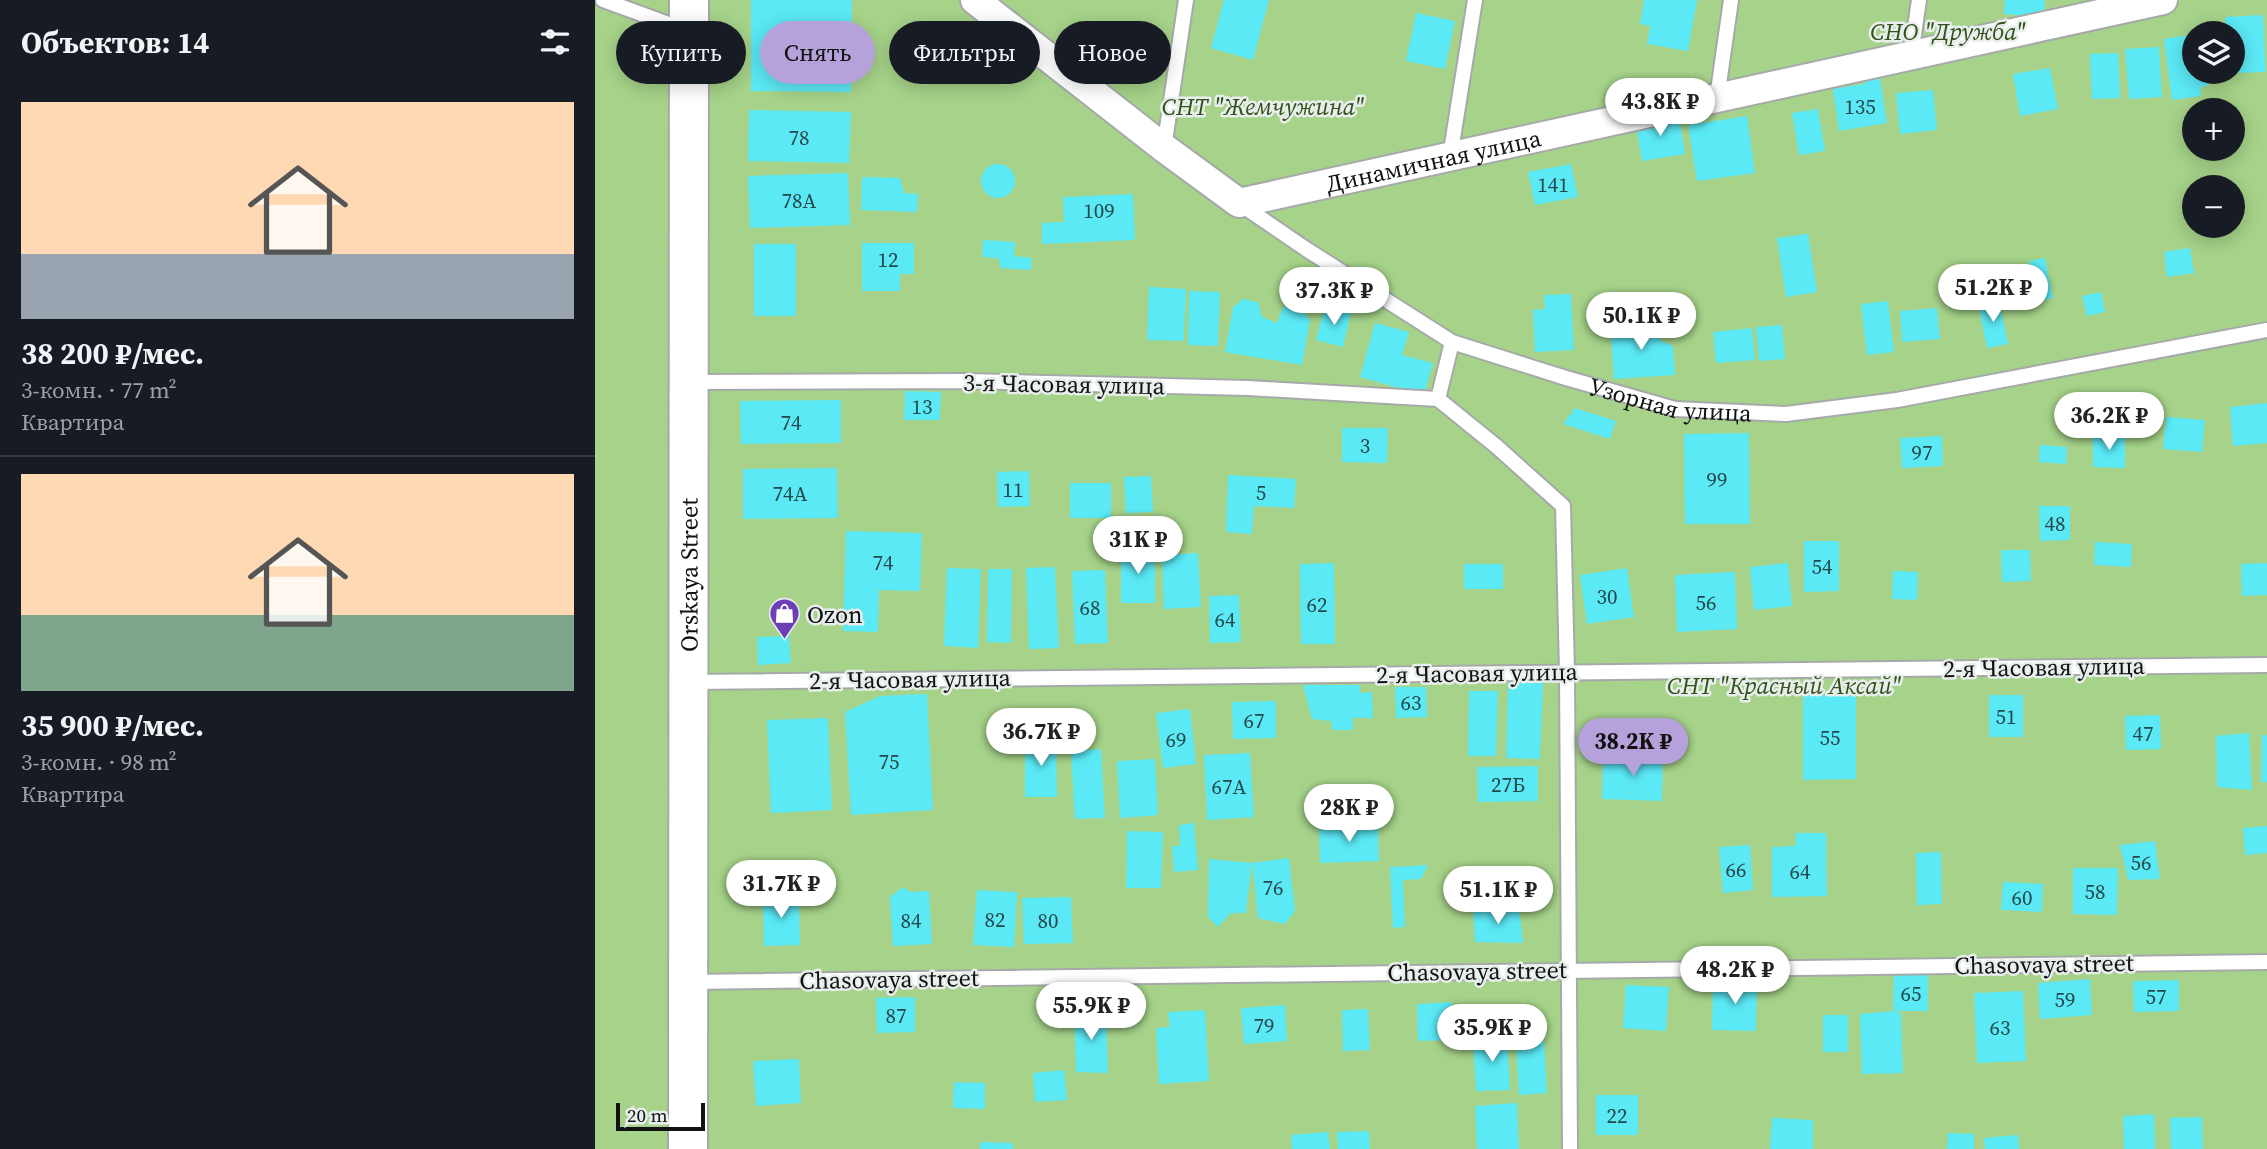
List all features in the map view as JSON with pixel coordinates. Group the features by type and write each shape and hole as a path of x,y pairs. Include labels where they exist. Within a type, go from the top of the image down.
{"main road":[{"name":"Orskaya Street","path":"688,1149 690,16"}],"street":[{"name":"Узорная улица","path":"975,0 1164,148 1239,203"},
{"name":"Динамичная улица","path":"1239,203 2163,0"}],"lane":[{"path":"603,0 690,16"},
{"path":"1164,148 1187,0"},
{"path":"1450,157 1475,0"},
{"path":"1717,98 1731,0"},
{"path":"1911,55 1919,0"},
{"name":"Узорная улица","path":"1239,203 1451,342 1566,379 1675,408 1786,414 1897,400 2267,330"},
{"path":"1451,342 1438,398 1563,506 1567,672 1570,1149"},
{"name":"3-я Часовая улица","path":"690,383 964,381 1248,388 1438,398"},
{"name":"2-я Часовая улица","path":"687,682 2267,665"},
{"name":"Chasovaya street","path":"688,982 2267,962"}],"green space":[{"name":"СНТ \"Красный Аксай\"","path":"595,0 2267,0 2267,1149 595,1149"}],"building":[{"path":"751,0 852,0 852,21 760,21 760,84 851,84 851,92 751,91"},
{"path":"1224,0 1269,0 1253,60 1211,48"},
{"path":"1644,0 1697,0 1688,51 1647,44 1650,26 1640,24"},
{"path":"2005,0 2045,0 2043,17 2004,14"},
{"path":"1416,13 1455,21 1445,69 1406,61"},
{"path":"2263,15 2266,72 2245,73 2245,21 2225,21 2225,17"},
{"path":"2182,36 2182,84 2208,84 2200,87 2201,96 2172,100 2164,39"},
{"path":"2159,47 2162,97 2129,99 2125,49"},
{"path":"2118,53 2120,98 2092,99 2090,54"},
{"path":"2050,68 2058,109 2020,116 2013,74"},
{"path":"1870,77 1880,79 1887,123 1839,131 1833,89 1864,84"},
{"path":"1933,90 1937,130 1900,134 1896,93"},
{"path":"1818,109 1825,151 1799,155 1792,113"},
{"path":"749,110 851,112 849,163 748,161"},
{"path":"1679,115 1685,154 1642,161 1635,121"},
{"path":"1747,116 1755,173 1697,181 1688,125"},
{"path":"998,164 1010,169 1015,181 1010,193 998,198 986,193 981,181 986,169"},
{"path":"1571,164 1578,197 1535,205 1528,172"},
{"path":"848,173 850,225 750,228 748,176"},
{"path":"862,177 900,178 904,193 918,194 917,212 861,210"},
{"path":"1133,194 1135,240 1042,244 1042,223 1064,222 1063,197"},
{"path":"1808,234 1817,292 1786,297 1777,238"},
{"path":"983,240 1015,242 1014,256 1032,258 1031,270 1001,268 998,258 982,257"},
{"path":"862,243 914,243 914,274 900,274 900,291 862,291"},
{"path":"754,244 796,244 796,316 754,316"},
{"path":"2190,248 2194,273 2167,277 2164,252"},
{"path":"2045,258 2053,298 2037,302 2029,261"},
{"path":"1149,287 1186,289 1184,341 1147,340"},
{"path":"1189,291 1220,292 1218,346 1188,345"},
{"path":"2101,292 2105,312 2087,316 2082,296"},
{"path":"1571,294 1574,350 1535,352 1533,310 1545,309 1544,295"},
{"path":"1243,299 1258,302 1262,317 1277,323 1283,307 1298,306 1310,320 1302,365 1225,352 1233,307"},
{"path":"1999,299 2008,344 1987,348 1978,303"},
{"path":"1888,301 1894,352 1867,355 1861,304"},
{"path":"1325,306 1351,313 1343,347 1316,340"},
{"path":"1937,308 1940,339 1902,342 1900,311"},
{"path":"1659,319 1660,340 1673,346 1675,375 1614,379 1611,331 1628,330 1628,321"},
{"path":"1375,323 1409,332 1402,355 1433,363 1424,395 1360,377"},
{"path":"1782,325 1785,359 1759,361 1756,327"},
{"path":"1752,328 1755,360 1716,363 1713,332"},
{"path":"905,391 941,392 940,420 904,420"},
{"path":"841,400 841,443 741,444 740,401"},
{"path":"2267,403 2267,443 2233,446 2230,407"},
{"path":"1575,408 1616,421 1610,439 1563,424"},
{"path":"2166,417 2205,420 2202,452 2163,449"},
{"path":"1342,428 1388,428 1387,463 1342,462"},
{"path":"1749,433 1750,524 1685,524 1684,434"},
{"path":"1942,436 1943,466 1902,468 1900,438"},
{"path":"2093,436 2125,437 2125,468 2093,467"},
{"path":"2040,445 2067,447 2066,464 2039,462"},
{"path":"837,468 838,518 743,519 743,469"},
{"path":"1029,471 1030,506 998,507 997,472"},
{"path":"1228,475 1296,479 1294,508 1254,506 1252,534 1226,532"},
{"path":"1151,476 1153,512 1126,513 1124,477"},
{"path":"1070,483 1111,483 1111,518 1070,518"},
{"path":"2039,506 2070,506 2070,540 2040,541"},
{"path":"846,531 922,533 920,591 879,590 878,632 843,631"},
{"path":"1804,541 1839,541 1839,591 1804,592"},
{"path":"2095,542 2132,544 2131,567 2094,565"},
{"path":"1121,548 1155,548 1155,603 1121,603"},
{"path":"2001,550 2030,550 2031,581 2002,582"},
{"path":"1198,553 1201,607 1164,609 1162,555"},
{"path":"1334,563 1335,644 1301,644 1300,564"},
{"path":"1788,563 1792,606 1754,610 1750,567"},
{"path":"2267,563 2267,595 2242,596 2241,564"},
{"path":"1464,564 1503,564 1503,589 1464,589"},
{"path":"1055,567 1059,648 1029,649 1026,568"},
{"path":"947,568 981,569 978,648 944,646"},
{"path":"1627,568 1634,617 1587,624 1580,575"},
{"path":"988,569 1012,569 1011,643 987,642"},
{"path":"1105,570 1108,643 1075,644 1072,571"},
{"path":"1893,571 1918,572 1917,600 1892,599"},
{"path":"1735,572 1737,629 1677,632 1675,575"},
{"path":"1239,595 1241,642 1210,643 1209,596"},
{"path":"789,636 791,663 758,665 757,637"},
{"path":"1508,682 1543,683 1540,759 1506,758"},
{"path":"1303,685 1360,685 1360,693 1372,692 1373,718 1353,718 1353,730 1333,730 1331,721 1312,719"},
{"path":"1395,687 1426,687 1427,717 1396,718"},
{"path":"1469,691 1498,691 1496,756 1468,756"},
{"path":"927,694 933,810 851,815 845,712 880,696"},
{"path":"1856,694 1856,779 1803,780 1803,695"},
{"path":"1989,695 2023,695 2023,737 1989,737"},
{"path":"1276,701 1276,738 1233,739 1232,702"},
{"path":"1190,709 1196,764 1163,768 1156,713"},
{"path":"2160,715 2161,749 2126,750 2125,716"},
{"path":"828,718 832,810 771,813 767,720"},
{"path":"2249,733 2252,790 2217,787 2216,736"},
{"path":"2262,735 2267,735 2267,782 2261,782"},
{"path":"1025,738 1056,738 1057,797 1025,797"},
{"path":"1101,749 1105,818 1075,819 1071,751"},
{"path":"1250,753 1254,817 1207,820 1204,755"},
{"path":"1603,755 1663,756 1662,801 1602,799"},
{"path":"1155,759 1158,815 1120,818 1117,761"},
{"path":"1538,766 1538,801 1478,802 1477,767"},
{"path":"1194,823 1198,870 1174,872 1172,846 1180,846 1179,825"},
{"path":"1378,824 1379,861 1320,863 1319,826"},
{"path":"2267,826 2267,853 2245,855 2243,828"},
{"path":"1127,831 1163,832 1161,888 1126,888"},
{"path":"1795,833 1826,833 1827,896 1772,897 1772,847 1796,846"},
{"path":"2155,841 2160,879 2128,880 2120,845"},
{"path":"1750,845 1753,890 1723,893 1719,847"},
{"path":"1941,852 1942,904 1917,905 1916,853"},
{"path":"1289,858 1295,911 1285,924 1258,918 1252,863"},
{"path":"1209,859 1252,863 1246,913 1231,913 1218,927 1208,917"},
{"path":"1428,865 1421,879 1403,880 1405,927 1393,928 1390,867"},
{"path":"2073,868 2118,868 2117,915 2073,914"},
{"path":"2003,882 2043,884 2042,912 2001,910"},
{"path":"903,887 910,892 929,891 932,944 893,946 890,897"},
{"path":"977,890 1017,892 1014,947 973,945"},
{"path":"763,895 799,895 800,945 764,946"},
{"path":"1071,897 1073,943 1024,944 1022,898"},
{"path":"1519,906 1523,943 1475,942 1473,912"},
{"path":"1894,974 1928,975 1928,1011 1893,1011"},
{"path":"2090,979 2092,1015 2040,1019 2038,983"},
{"path":"2179,980 2179,1011 2134,1012 2133,981"},
{"path":"1713,981 1757,982 1756,1031 1712,1030"},
{"path":"1626,985 1669,987 1666,1031 1623,1028"},
{"path":"2023,991 2026,1061 1977,1063 1974,993"},
{"path":"915,997 915,1032 877,1033 876,998"},
{"path":"1452,1002 1453,1040 1418,1041 1417,1004"},
{"path":"1285,1005 1287,1041 1244,1044 1241,1008"},
{"path":"1074,1009 1106,1013 1108,1073 1076,1072"},
{"path":"1368,1009 1370,1050 1343,1051 1342,1010"},
{"path":"1205,1010 1209,1081 1159,1084 1156,1028 1170,1027 1168,1012"},
{"path":"1893,1011 1901,1013 1903,1073 1862,1074 1860,1014"},
{"path":"1823,1015 1848,1015 1848,1052 1823,1052"},
{"path":"1507,1037 1510,1090 1476,1091 1473,1038"},
{"path":"1544,1041 1547,1093 1519,1095 1516,1043"},
{"path":"799,1059 801,1103 756,1106 753,1061"},
{"path":"1064,1070 1067,1100 1035,1102 1033,1073"},
{"path":"954,1082 985,1083 985,1109 953,1108"},
{"path":"1596,1095 1638,1095 1638,1135 1596,1135"},
{"path":"1517,1103 1519,1149 1477,1149 1475,1106"},
{"path":"2154,1114 2155,1149 2124,1149 2123,1116"},
{"path":"2202,1117 2203,1149 2171,1149 2170,1118"},
{"path":"1772,1118 1813,1120 1813,1149 1770,1149"},
{"path":"1369,1131 1370,1149 1338,1149 1337,1132"},
{"path":"1328,1132 1330,1149 1292,1149 1291,1135"},
{"path":"1948,1133 1974,1134 1974,1149 1947,1149"},
{"path":"2018,1135 2019,1149 1985,1149 1984,1138"},
{"path":"980,1142 1013,1143 1013,1149 980,1149"}],"place":[{"name":"Ozon","path":"784,641"}],"park label":[{"name":"СНО \"Дружба\"","path":"1948,31"},
{"name":"СНТ \"Жемчужина\"","path":"1263,106"}]}
